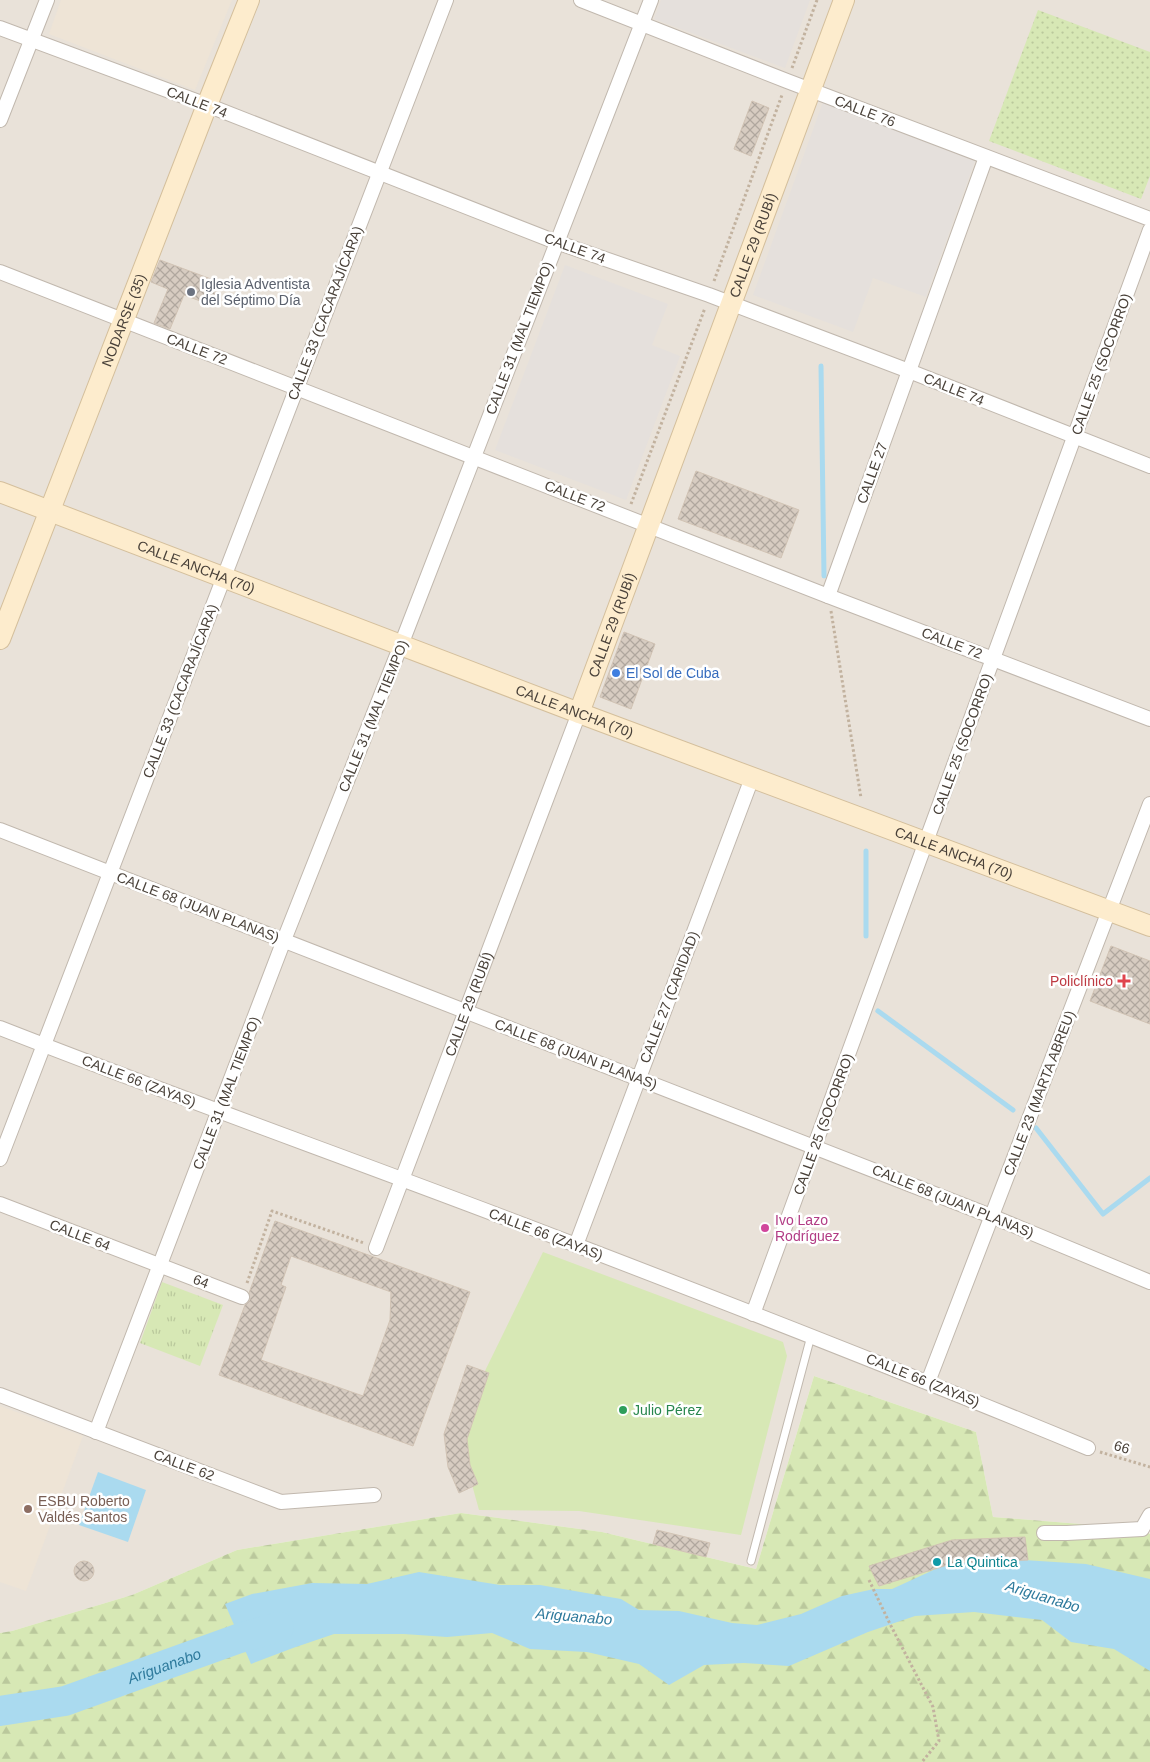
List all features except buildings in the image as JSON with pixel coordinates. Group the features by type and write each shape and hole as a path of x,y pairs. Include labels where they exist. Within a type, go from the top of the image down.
{"main road":[{"name":"NODARSE (35)","path":"0,639 249,0"},
{"name":"CALLE 29 (RUBÍ)","path":"579,713 844,0"},
{"name":"CALLE ANCHA (70)","path":"0,492 579,713 1150,926"}],"street":[{"path":"0,120 46,0"},
{"name":"CALLE 33 (CACARAJÍCARA)","path":"0,1159 446,0"},
{"name":"CALLE 76","path":"581,0 810,90 1150,219"},
{"name":"CALLE 31 (MAL TIEMPO)","path":"96,1432 284,940 401,645 650,0"},
{"name":"CALLE 74","path":"0,28 207,105 556,242 710,295 1150,466"},
{"name":"CALLE 27","path":"828,596 986,157"},
{"name":"CALLE 25 (SOCORRO)","path":"753,1314 1150,230"},
{"name":"CALLE 72","path":"0,272 828,596 1150,719"},
{"name":"CALLE 29 (RUBÍ)","path":"376,1248 579,713"},
{"name":"CALLE 27 (CARIDAD)","path":"576,1245 752,778"},
{"name":"CALLE 23 (MARTA ABREU)","path":"928,1382 1150,804"},
{"name":"CALLE 68 (JUAN PLANAS)","path":"0,830 991,1216 1150,1282"},
{"name":"CALLE 66 (ZAYAS)","path":"0,1028 811,1335 1088,1448"},
{"name":"CALLE 64","path":"0,1204 160,1266"},
{"name":"64","path":"160,1266 242,1297"},
{"name":"CALLE 62","path":"0,1395 281,1502 374,1495"},
{"path":"1044,1533 1142,1529 1150,1515"}],"lane":[{"path":"751,1561 811,1335"}],"path":[{"path":"627,516 710,295 817,0"},
{"path":"828,596 861,798"},
{"path":"242,1297 272,1211 376,1248"},
{"name":"66","path":"1088,1448 1150,1467"},
{"path":"870,1580 890,1624 934,1707 939,1741 922,1762"}],"shaded area":[{"path":"0,0 1150,0 1150,1516 1142,1529 993,1517 976,1432 814,1376 756,1569 602,1532 461,1513 237,1550 132,1595 0,1633"},
{"path":"61,0 232,0 195,90 49,34"},
{"path":"661,0 810,0 785,68 654,19"},
{"path":"823,102 976,158 926,297 873,278 853,332 753,295"},
{"path":"565,265 668,304 652,345 680,356 626,500 495,450"},
{"name":"ESBU Roberto Valdés Santos","path":"0,1406 83,1436 26,1591 0,1582"}],"green space":[{"path":"1038,10 1150,52 1150,176 1141,199 989,141"},
{"name":"Julio Pérez","path":"543,1252 783,1342 787,1356 741,1535 579,1511 479,1510 461,1445 483,1375"},
{"path":"162,1282 223,1305 200,1366 140,1343"},
{"path":"814,1376 976,1432 993,1517 1142,1529 1150,1534 1150,1762 0,1762 0,1633 132,1595 237,1550 461,1513 602,1532 756,1569"}],"water":[{"path":"98,1472 146,1490 128,1542 79,1525"},
{"path":"964,1556 1086,1564 1150,1579 1150,1671 1114,1649 1071,1642 1042,1620 974,1612 915,1616 868,1632 789,1666 744,1663 704,1665 669,1685 639,1664 587,1652 530,1649 492,1633 447,1637 404,1634 334,1634 251,1664 225,1604 252,1594 312,1583 367,1584 419,1572 500,1585 540,1585 621,1599 639,1610 679,1611 732,1623 757,1625 801,1614 842,1596 874,1589 892,1589"}],"waterway":[{"path":"821,366 824,576"},
{"path":"866,851 866,936"},
{"path":"878,1011 1013,1110"},
{"path":"1036,1128 1103,1214 1150,1178"},
{"name":"Ariguanabo","path":"0,1711 65,1701 240,1638 279,1627"}],"place":[{"name":"Iglesia Adventista del Séptimo Día","path":"191,292"},
{"name":"El Sol de Cuba","path":"616,673"},
{"name":"Policlínico","path":"1124,981"},
{"name":"Ivo Lazo Rodríguez","path":"765,1228"},
{"name":"Julio Pérez","path":"623,1410"},
{"name":"ESBU Roberto Valdés Santos","path":"28,1509"},
{"name":"La Quintica","path":"937,1562"}]}
